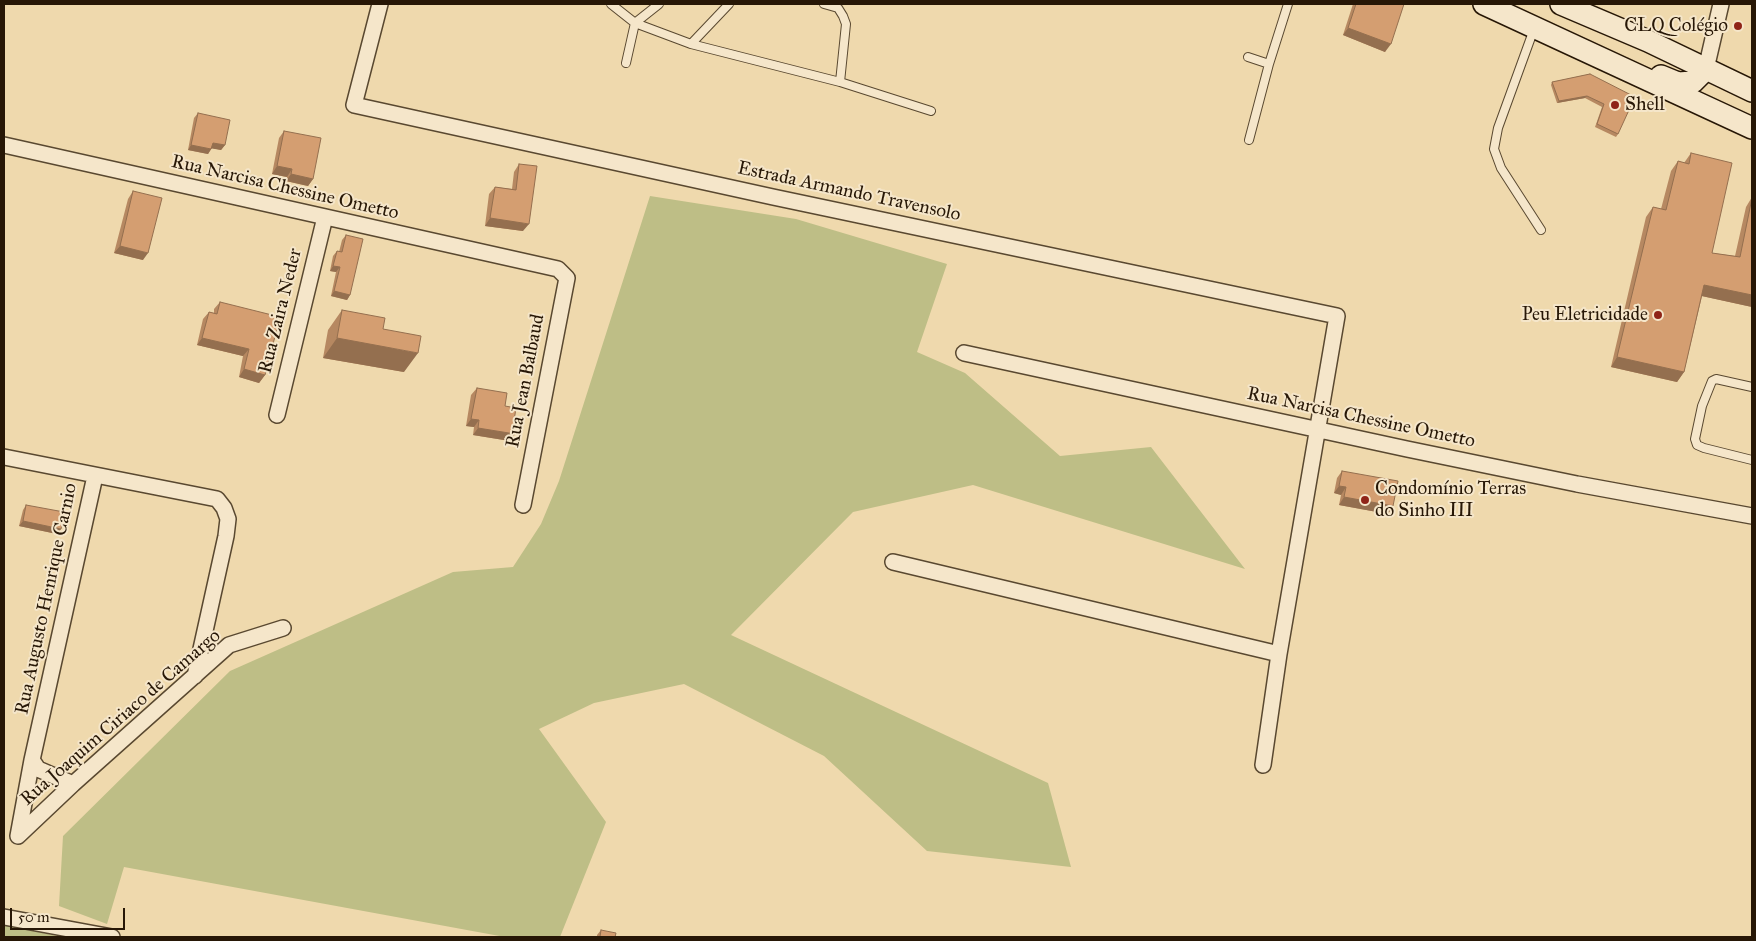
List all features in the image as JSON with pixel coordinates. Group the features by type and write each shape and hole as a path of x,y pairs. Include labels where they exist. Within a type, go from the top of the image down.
{"main road":[{"path":"1484,4 1752,128"},
{"path":"1561,4 1648,41 1752,91"},
{"path":"1638,75 1649,72 1678,83 1694,82 1706,69"}],"street":[{"name":"Estrada Armando Travensolo","path":"380,4 354,105 783,199 1337,316 1318,430"},
{"path":"1706,69 1721,4"},
{"name":"Rua Narcisa Chessine Ometto","path":"4,145 558,269"},
{"name":"Rua Zaira Neder","path":"277,415 325,217"},
{"name":"Rua Jean Balbaud","path":"523,504 567,278 558,269"},
{"name":"Rua Narcisa Chessine Ometto","path":"964,353 1577,484 1752,516"},
{"path":"1263,765 1279,654 1318,430"},
{"path":"4,457 217,499 224,508 228,519 226,536 195,676"},
{"name":"Rua Augusto Henrique Carnio","path":"18,836 32,760 95,476"},
{"path":"893,562 1279,654"},
{"name":"Rua Joaquim Ciriaco de Camargo","path":"18,836 73,784 229,645 283,628"},
{"path":"32,760 38,769 73,784"},
{"path":"4,917 112,937"}],"lane":[{"path":"611,4 635,23 691,44 840,82 931,111"},
{"path":"626,63 635,23 659,4"},
{"path":"691,44 729,4"},
{"path":"824,4 838,8 846,24 840,82"},
{"path":"1249,140 1269,64 1288,4"},
{"path":"1535,27 1498,128 1494,149 1501,168 1541,230"},
{"path":"1248,57 1269,64"},
{"path":"1752,387 1716,379 1712,381 1702,406 1695,439 1697,444 1704,448 1752,460"}],"green space":[{"path":"650,196 796,219 947,264 917,352 965,373 1060,456 1151,447 1245,569 973,485 853,512 731,635 1048,783 1071,867 927,851 824,756 684,684 594,703 539,729 606,822 560,937 505,937 124,867 107,924 59,906 63,836 230,671 453,572 513,567 541,524 559,481"},
{"path":"4,925 62,937 4,937"}],"building":[{"path":"1356,4 1404,4 1391,44 1348,28"},
{"name":"Shell","path":"1590,74 1635,97 1618,134 1597,124 1604,104 1587,96 1559,101 1552,82"},
{"path":"198,113 230,120 225,145 213,143 211,149 191,145"},
{"path":"284,131 321,138 313,179 291,174 292,169 277,166"},
{"name":"Peu Eletricidade","path":"1691,153 1732,163 1712,253 1740,257 1752,198 1752,295 1704,285 1684,372 1617,357 1653,207 1666,210 1678,161 1689,164"},
{"path":"519,164 537,166 529,224 490,218 495,187 516,190"},
{"path":"133,191 162,198 148,253 120,246"},
{"path":"346,235 363,239 350,295 334,291 340,267 333,266 337,251 342,252"},
{"path":"220,302 280,317 265,375 244,369 249,349 202,338 209,312 217,314"},
{"path":"342,310 385,318 383,329 421,336 418,353 337,338"},
{"path":"477,388 507,393 505,406 516,408 514,421 517,422 515,434 478,428 479,420 471,419"},
{"path":"1342,471 1398,481 1393,506 1344,497 1346,487 1339,486"},
{"path":"26,505 64,512 61,529 23,521"},
{"path":"601,930 616,933 615,937 600,937"}],"place":[{"name":"CLQ Colégio","path":"1738,26"},
{"name":"Shell","path":"1615,105"},
{"name":"Peu Eletricidade","path":"1658,315"},
{"name":"Condomínio Terras do Sinho III","path":"1365,500"}]}
